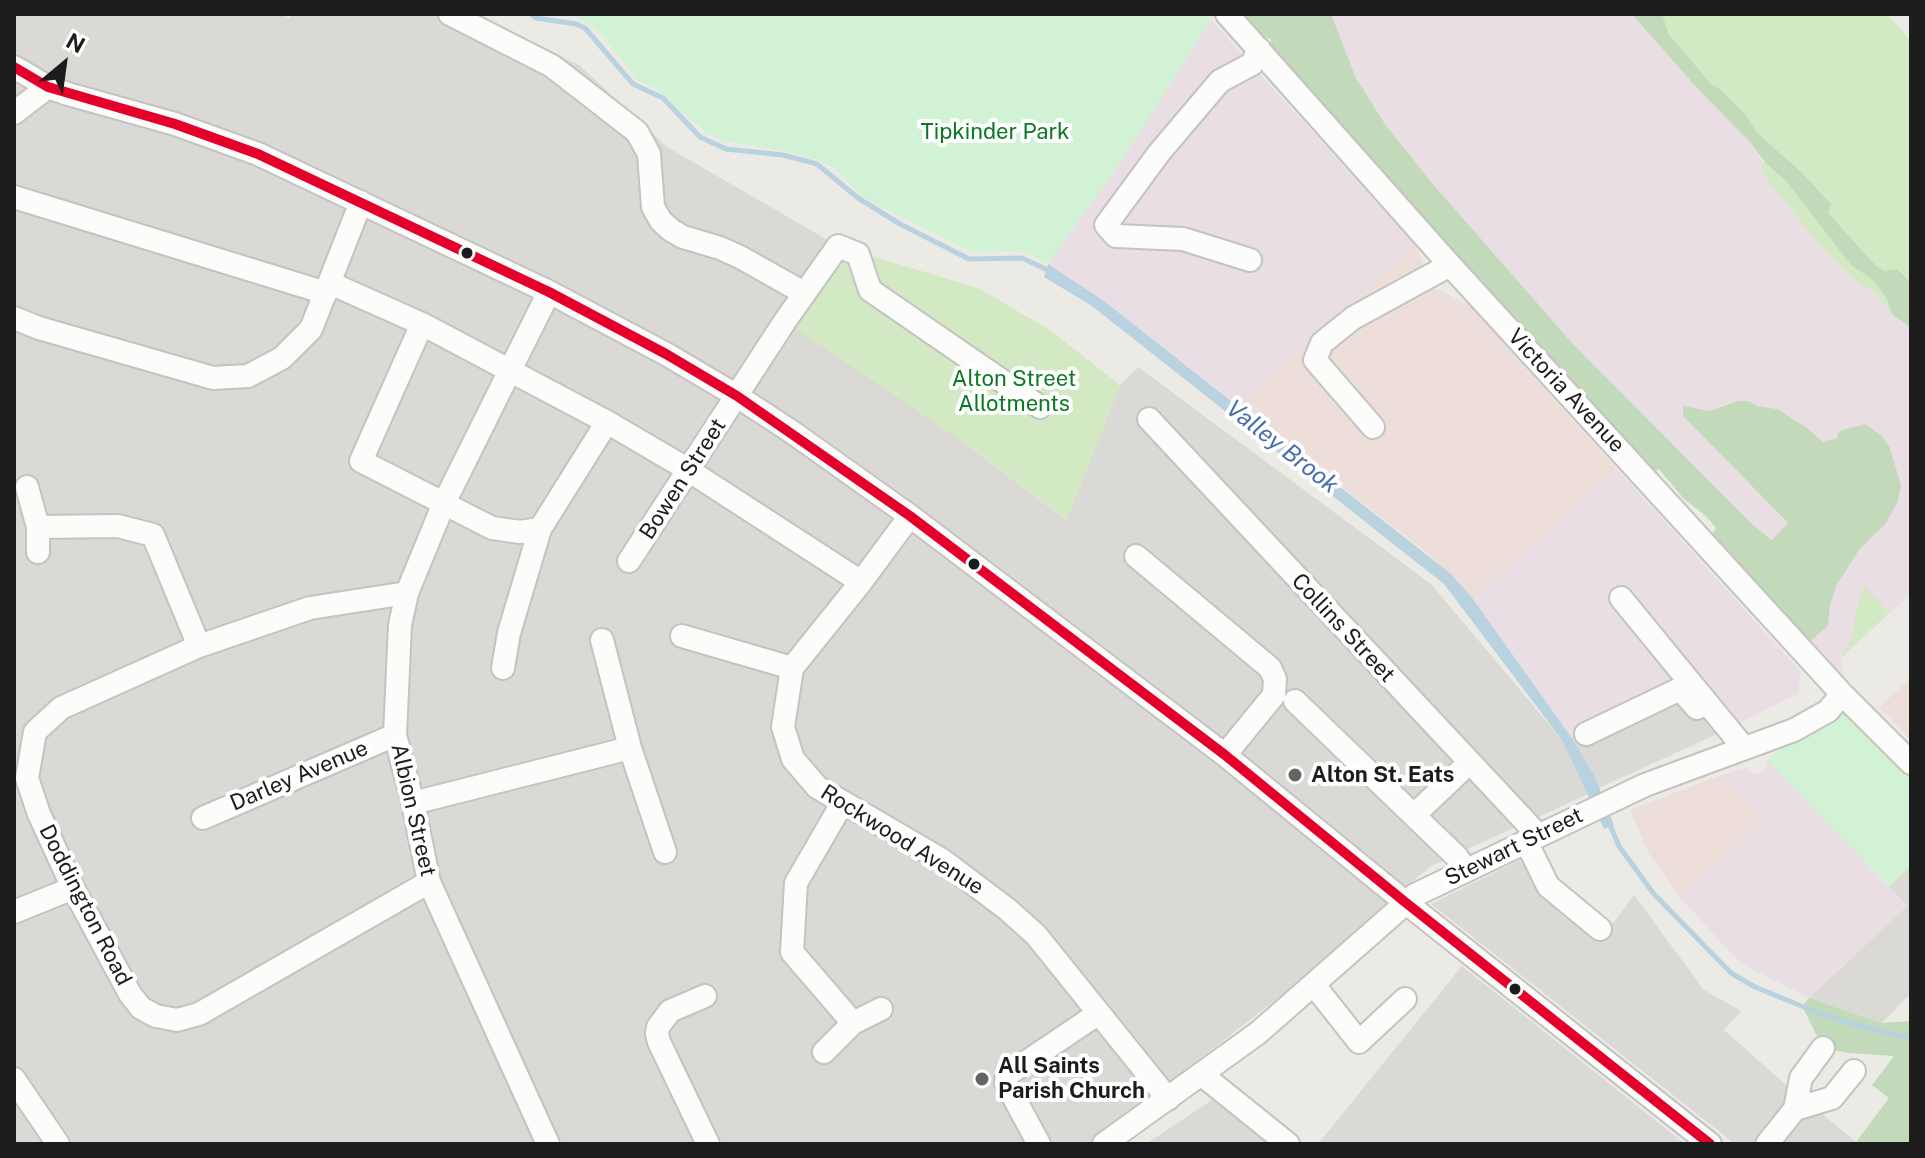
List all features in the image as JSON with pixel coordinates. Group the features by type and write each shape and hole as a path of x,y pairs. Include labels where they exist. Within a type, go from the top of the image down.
{"street":[{"path":"450,14 552,66 637,132 649,154 653,207 671,230 740,257 804,293"},
{"name":"Victoria Avenue","path":"1227,14 1450,265 1842,694 1911,763"},
{"path":"1250,260 1183,239 1116,236 1106,225 1159,153 1220,81 1264,55"},
{"path":"14,67 48,87 258,154 549,292 737,396 910,516 1225,755 1710,1144"},
{"path":"14,113 48,87"},
{"path":"14,197 328,288 422,324 607,422 688,470 861,582"},
{"path":"14,318 213,378 248,376 282,358 311,329 361,202"},
{"name":"Bowen Street","path":"629,561 838,246 858,254 870,290 1040,407"},
{"path":"1373,427 1315,360 1322,343 1353,318 1450,265"},
{"name":"Albion Street","path":"548,1144 429,882 395,735 400,625 407,593 444,503 549,292"},
{"path":"422,324 361,461 492,528 520,532 540,529"},
{"name":"Collins Street","path":"1149,419 1469,763 1532,838 1548,886 1600,929"},
{"path":"503,668 509,633 540,529 607,422"},
{"path":"27,487 38,527 38,552"},
{"path":"682,636 792,668 910,516"},
{"path":"38,527 118,526 153,535 199,646"},
{"path":"1136,556 1270,668 1275,679 1274,695 1225,755"},
{"name":"Doddington Road","path":"407,593 310,608 199,646 61,708 35,732 27,778 39,814 73,888 130,994 141,1008 177,1020 199,1014 429,882"},
{"path":"1621,598 1739,750"},
{"path":"602,640 630,748 665,852"},
{"name":"Rockwood Avenue","path":"792,668 783,727 793,759 808,779 942,860 1007,909 1036,935 1168,1099"},
{"path":"1586,734 1680,689 1739,750"},
{"name":"Stewart Street","path":"1104,1144 1258,1033 1373,934 1405,902 1614,799 1811,722 1828,711 1842,694"},
{"path":"1295,701 1457,857 1466,870"},
{"name":"Darley Avenue","path":"203,818 395,735"},
{"path":"413,803 630,748"},
{"path":"1414,815 1469,763"},
{"path":"843,802 796,883 792,952 853,1023"},
{"path":"14,912 73,888"},
{"path":"1314,985 1359,1042 1405,999"},
{"path":"705,996 670,1011 658,1027 657,1034 708,1144"},
{"path":"824,1052 853,1023 881,1009"},
{"path":"1039,1144 1006,1083 1007,1075 1099,1013"},
{"path":"1767,1144 1795,1109 1801,1078 1823,1048"},
{"path":"1795,1109 1832,1098 1854,1071"},
{"path":"1201,1074 1288,1144"},
{"path":"14,1079 58,1144"}],"shaded area":[{"path":"14,14 280,14 289,18 293,14 473,14 579,65 667,147 838,246 963,442 1066,520 1120,385 1138,367 1431,584 1562,740 1588,794 1431,866 1313,971 1090,1144 14,1144"},
{"path":"1331,14 1632,14 1751,143 1791,208 1817,242 1854,280 1875,294 1892,314 1911,328 1911,600 1907,597 1840,659 1844,680 1808,643 1828,626 1836,586 1859,550 1876,535 1901,484 1890,448 1882,436 1865,424 1823,442 1777,409 1749,401 1738,401 1710,411 1683,406 1683,416 1788,524 1773,540 1753,526 1573,344 1432,183 1385,124 1356,78"},
{"path":"1211,20 1415,245 1239,406 1104,301 1048,264 1114,172"},
{"path":"1415,245 1432,287 1469,305 1617,469 1473,599 1432,557 1239,406"},
{"path":"1617,469 1800,671 1799,693 1724,731 1682,684 1571,737 1473,599"},
{"path":"1911,678 1911,740 1879,707"},
{"path":"1683,684 1724,731 1599,788 1571,737"},
{"path":"1767,760 1907,906 1809,998 1740,963 1679,896 1763,823 1721,775 1748,767 1754,775 1765,771"},
{"path":"1721,775 1763,823 1679,896 1649,854 1630,810"},
{"path":"1536,852 1550,881 1609,929 1634,895 1704,990 1741,1011 1724,1030 1859,1144 1735,1144 1431,904"},
{"path":"1911,865 1911,993 1882,1023 1809,998 1907,906 1889,887"},
{"path":"1462,966 1685,1144 1318,1144"},
{"path":"1212,1100 1268,1144 1146,1144"}],"green space":[{"name":"Tipkinder Park","path":"548,14 1206,14 1211,20 1114,172 1048,264 1016,251 973,253 860,196 843,175 826,163 791,152 721,140 705,132 655,87 638,81 602,34 578,17"},
{"path":"1236,14 1331,14 1356,78 1385,124 1432,183 1573,344 1753,525 1772,540 1788,523 1683,416 1683,406 1710,411 1738,401 1749,401 1777,409 1823,442 1837,438 1839,431 1865,424 1882,436 1890,448 1901,485 1898,501 1886,523 1859,550 1836,586 1828,626 1808,643 1710,538 1716,528 1706,516 1684,499 1659,469 1649,471 1270,47 1271,39 1255,35"},
{"path":"1632,14 1887,14 1911,41 1911,328 1892,314 1875,294 1854,280 1817,242 1760,170 1764,161 1751,143"},
{"path":"1632,14 1662,14 1669,35 1711,84 1744,113 1758,134 1831,204 1828,213 1876,266 1884,271 1897,269 1911,283 1911,328 1892,314 1887,298 1872,279 1851,265 1787,182 1765,162"},
{"name":"Alton Street Allotments","path":"838,246 978,288 1050,330 1120,385 1067,520 963,442 785,321"},
{"path":"1864,585 1889,613 1840,659 1852,638"},
{"path":"1842,694 1911,776 1911,865 1889,887 1767,760"},
{"path":"1809,998 1882,1023 1911,1021 1911,1144 1856,1142 1889,1098 1872,1085 1894,1056 1823,1048 1802,1006"}],"water":[{"path":"1048,264 1104,301 1451,574 1473,599 1571,737 1595,777 1614,825 1604,829 1562,740 1444,584 1092,306 1044,277"}],"waterway":[{"name":"Valley Brook","path":"531,14 536,18 585,28 633,84 663,98 700,137 726,149 783,155 817,164 858,198 900,224 969,259 1022,258 1050,271"},
{"name":"Valley Brook","path":"1609,823 1619,846 1653,893 1731,973 1755,987 1821,1014 1911,1038"}],"transit line":[{"path":"14,67 48,87 175,124 258,154 549,292 737,396 910,516 1225,755 1710,1144"}],"place":[{"name":"Alton St. Eats","path":"1295,775"},
{"name":"All Saints Parish Church","path":"982,1079"}]}
